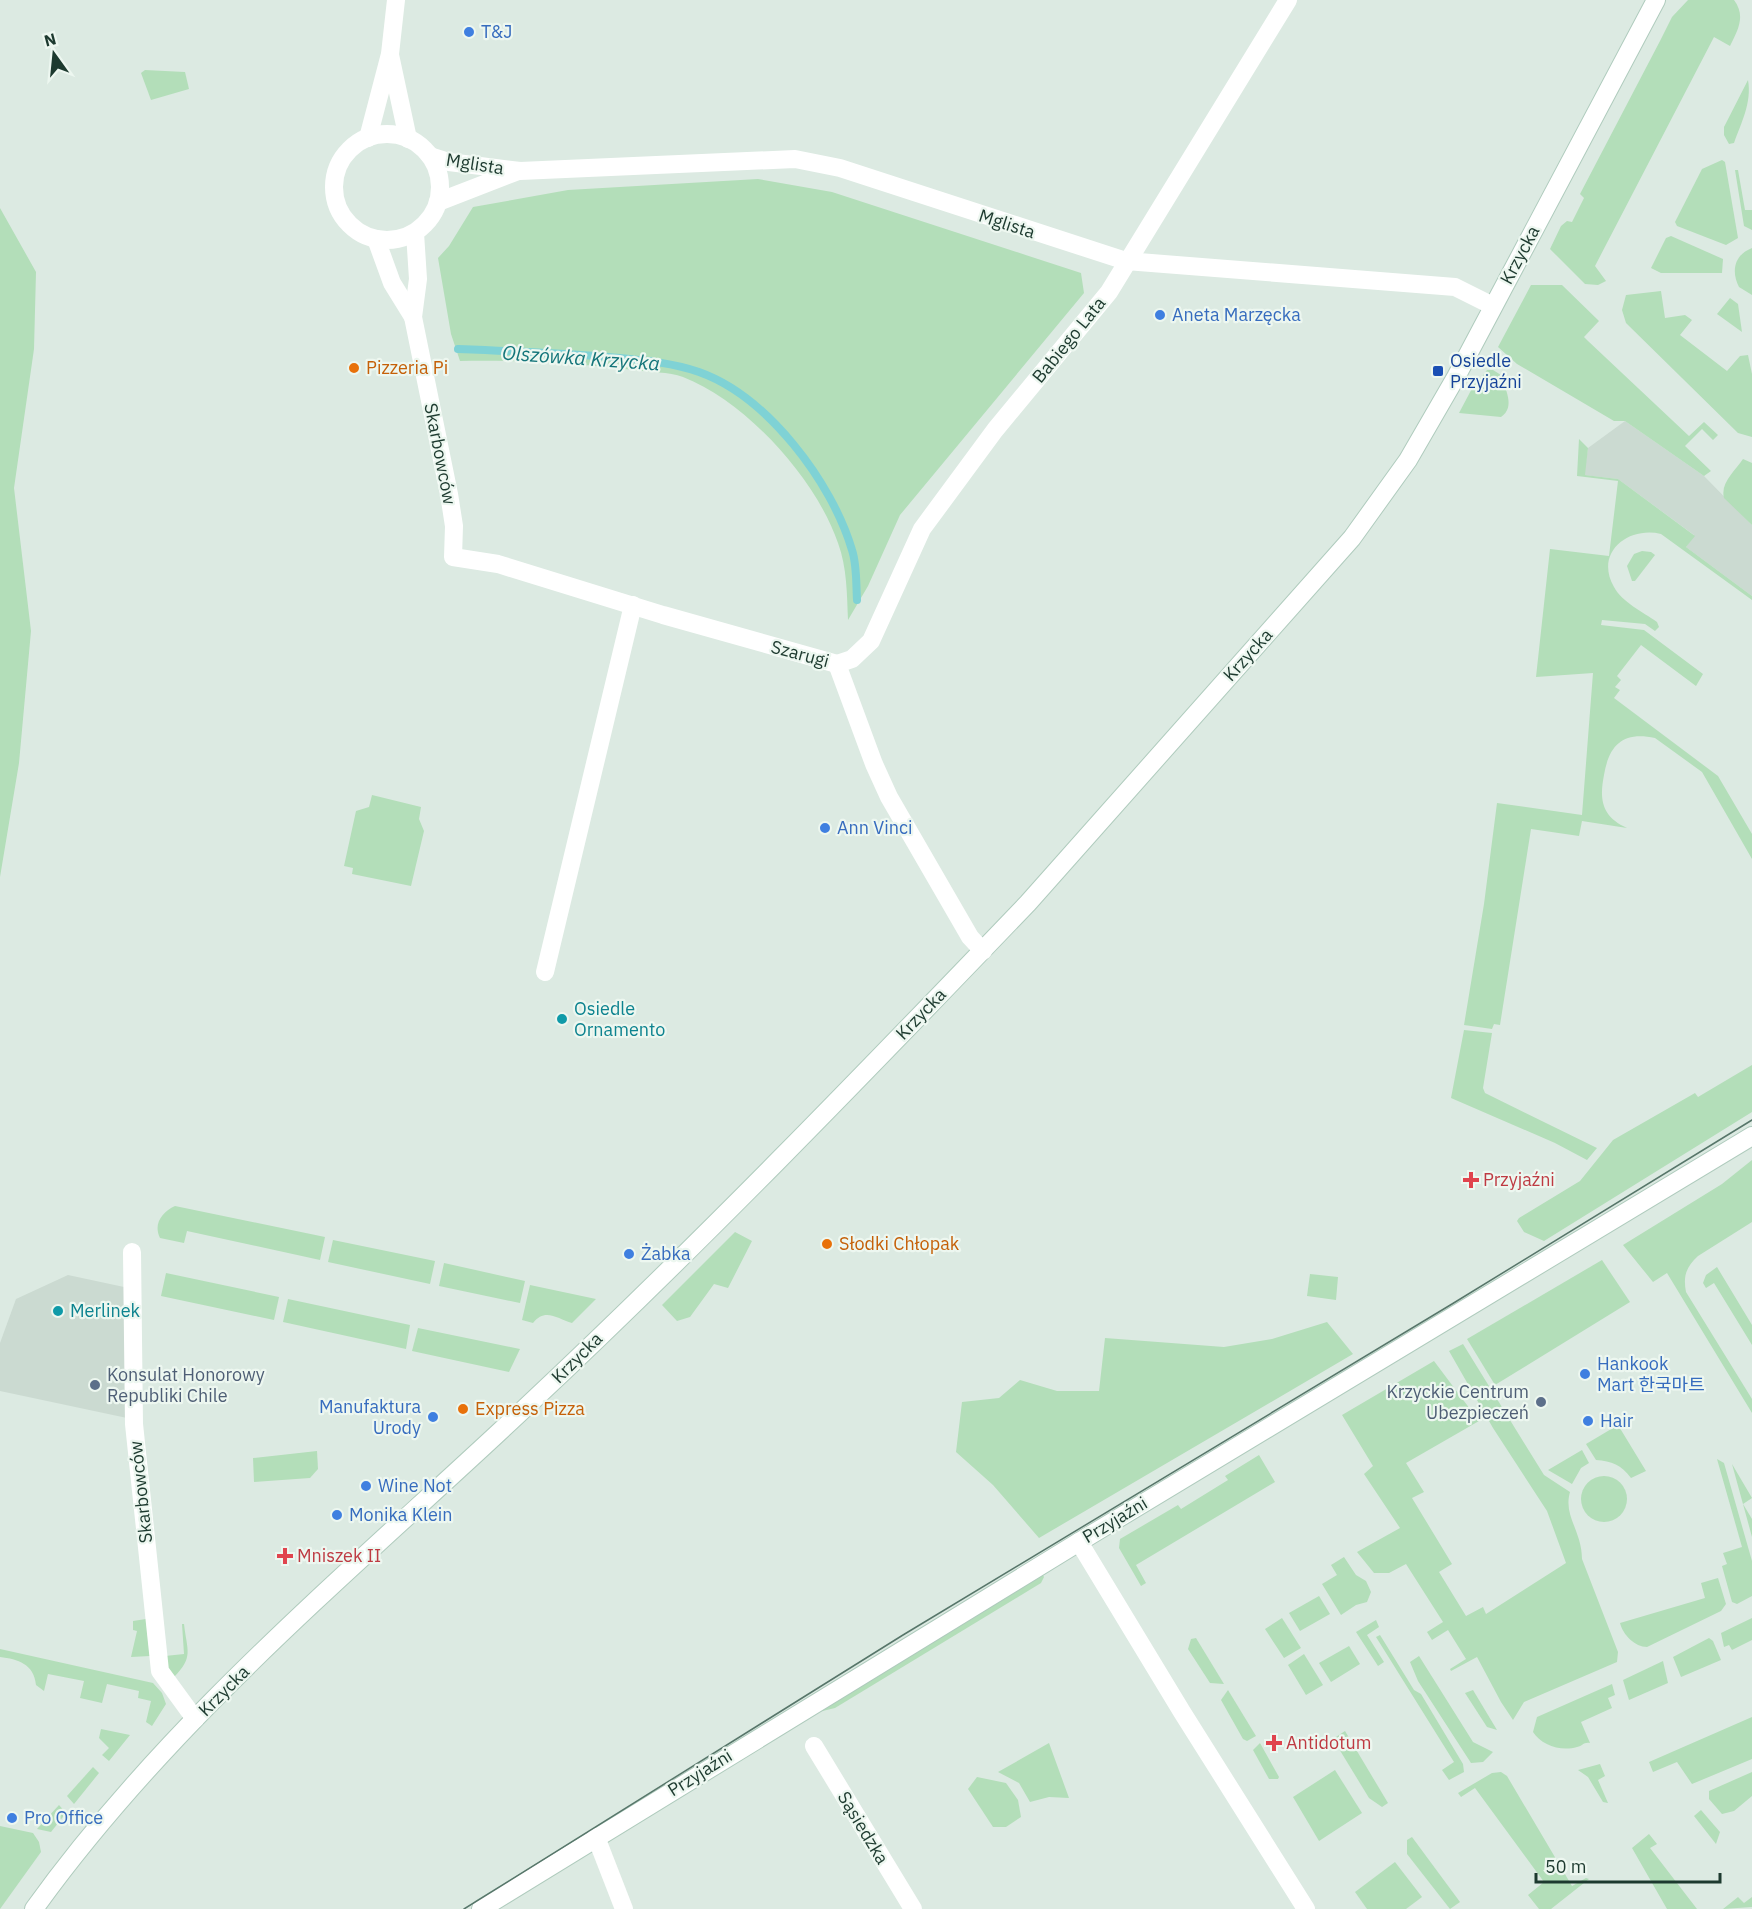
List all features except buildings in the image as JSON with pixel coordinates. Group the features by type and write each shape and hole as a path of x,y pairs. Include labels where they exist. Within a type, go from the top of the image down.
{"street":[{"path":"368,138 390,54 396,0"},
{"name":"Babiego Lata","path":"837,664 852,659 871,640 922,529 995,430 1109,292 1288,0"},
{"name":"Krzycka","path":"34,1909 117,1803 195,1719 237,1677 531,1403 743,1197 983,951 1359,528 1408,460 1656,0"},
{"path":"390,54 408,139"},
{"path":"381,134 408,139 430,156 437,170 440,186 438,202 425,224 415,233 396,240 376,239 354,229 339,209 334,185 340,162 357,144 368,138 381,134"},
{"name":"Mglista","path":"430,156 449,162 520,171 801,160 840,168 1126,261 1455,287 1493,306"},
{"name":"Mglista","path":"438,202 520,171"},
{"name":"Skarbowców","path":"415,233 418,279 413,317 449,494 454,526 453,557"},
{"name":"Skarbowców","path":"376,239 392,283 413,317"},
{"name":"Szarugi","path":"453,557 498,564 837,664 874,764 889,797 970,937 983,951"},
{"path":"545,972 633,605"},
{"name":"Przyjaźni","path":"481,1909 1079,1542 1752,1136"},
{"name":"Skarbowców","path":"132,1252 134,1424 160,1671 195,1719"},
{"path":"1079,1542 1188,1722 1306,1909"},
{"name":"Sąsiedzka","path":"814,1746 913,1909"},
{"path":"596,1837 624,1909"}],"shaded area":[{"path":"1625,421 1704,476 1752,525 1752,596 1686,547 1694,535 1618,479 1584,475 1588,448"},
{"path":"68,1275 124,1287 127,1418 0,1391 0,1343 16,1299"}],"green space":[{"path":"1688,0 1734,0 1740,12 1738,29 1730,46 1714,37 1595,266 1606,281 1598,285 1585,284 1550,249 1561,226 1567,221 1572,222 1584,198 1580,194 1672,17"},
{"path":"145,70 185,72 189,89 151,100 141,73"},
{"path":"1748,80 1745,113 1734,143 1729,144 1724,135 1724,127"},
{"path":"1722,160 1725,162 1738,238 1726,245 1677,226 1675,222 1702,169"},
{"path":"1735,170 1738,170 1745,210 1752,210 1752,230 1744,226"},
{"path":"758,179 832,192 1081,273 1084,293 900,515 868,586 848,620 843,562 828,519 814,494 776,445 731,404 707,389 672,374 569,364 460,361 451,334 438,258 449,246 473,207 568,190"},
{"path":"0,208 36,272 34,349 14,488 31,631 19,763 0,877"},
{"path":"1671,236 1723,259 1722,273 1661,273 1651,268 1666,238"},
{"path":"1752,248 1752,295 1739,287 1735,269 1741,255"},
{"path":"1531,285 1562,285 1599,321 1584,337 1588,341 1689,436 1704,422 1718,435 1713,440 1702,429 1685,446 1711,471 1704,476 1625,421 1614,421 1517,364 1498,347"},
{"path":"1661,291 1665,318 1685,315 1692,320 1680,335 1727,371 1740,356 1748,355 1752,374 1752,437 1738,433 1626,323 1622,310 1626,295"},
{"path":"1730,298 1738,304 1742,332 1717,314"},
{"path":"1487,370 1493,370 1501,375 1509,403 1505,413 1501,417 1459,413 1477,379 1481,378"},
{"path":"1579,439 1588,448 1585,475 1618,479 1695,536 1686,547 1752,596 1752,600 1661,534 1637,534 1618,544 1608,563 1609,574 1614,587 1622,597 1657,622 1659,627 1655,631 1645,624 1602,620 1601,625 1644,630 1703,674 1696,686 1641,645 1617,676 1621,680 1615,687 1620,690 1614,698 1718,776 1752,834 1752,859 1702,772 1655,738 1634,737 1619,743 1606,765 1602,800 1612,819 1627,828 1582,821 1579,836 1531,829 1500,1025 1494,1024 1492,1029 1464,1025 1484,904 1497,803 1582,815 1593,673 1536,677 1550,549 1609,556 1618,481 1577,476"},
{"path":"1743,459 1752,463 1752,525 1724,498 1723,493 1726,482"},
{"path":"1642,551 1655,555 1635,581 1632,581 1627,566 1634,554"},
{"path":"372,795 421,807 419,819 424,831 411,886 352,874 353,868 344,866 356,811 369,807"},
{"path":"1464,1030 1492,1033 1483,1088 1485,1093 1597,1148 1587,1160 1555,1143 1451,1098"},
{"path":"1752,1065 1752,1112 1544,1241 1524,1232 1517,1221 1519,1218 1580,1181 1613,1140 1695,1093 1698,1097"},
{"path":"1752,1160 1752,1222 1698,1256 1688,1268 1685,1281 1686,1292 1752,1399 1752,1413 1667,1273 1653,1282 1623,1245 1722,1184"},
{"path":"175,1206 325,1237 320,1260 187,1231 184,1243 160,1238 158,1223 166,1212"},
{"path":"735,1232 752,1241 728,1288 714,1284 690,1317 677,1321 662,1305"},
{"path":"333,1240 435,1261 430,1284 328,1262"},
{"path":"1602,1260 1630,1302 1495,1385 1467,1339"},
{"path":"444,1263 525,1281 520,1303 439,1286"},
{"path":"1717,1267 1752,1325 1752,1345 1714,1283 1706,1288 1703,1283 1706,1275"},
{"path":"166,1273 279,1297 274,1320 161,1296"},
{"path":"1310,1274 1338,1277 1336,1300 1307,1296"},
{"path":"530,1285 596,1299 572,1323 547,1315 538,1318 533,1323 522,1320"},
{"path":"288,1299 410,1325 406,1349 283,1322"},
{"path":"1327,1322 1353,1354 1039,1538 993,1485 956,1452 962,1402 999,1398 1020,1380 1057,1391 1099,1391 1105,1338 1224,1347 1272,1339"},
{"path":"418,1328 520,1349 509,1372 412,1351"},
{"path":"1463,1344 1544,1475 1570,1492 1569,1509 1579,1540 1582,1559 1618,1652 1617,1662 1524,1702 1513,1720 1477,1657 1451,1671 1450,1669 1466,1659 1448,1630 1432,1640 1427,1632 1443,1622 1406,1564 1389,1573 1374,1573 1357,1552 1400,1528 1364,1474 1373,1466 1342,1415 1434,1361 1479,1421 1406,1463 1424,1492 1412,1498 1452,1564 1439,1572 1466,1616 1483,1607 1486,1614 1566,1563 1547,1511 1493,1428 1449,1351"},
{"path":"1618,1425 1646,1471 1631,1478 1616,1464 1596,1460 1586,1444"},
{"path":"1582,1450 1589,1463 1581,1468 1572,1484 1548,1470"},
{"path":"317,1451 318,1469 310,1478 254,1482 253,1458"},
{"path":"1259,1455 1275,1482 1136,1565 1146,1583 1141,1586 1119,1548 1120,1539 1178,1505 1181,1509 1228,1480 1225,1476"},
{"path":"1717,1459 1724,1463 1752,1561 1752,1596 1737,1604 1732,1602 1722,1566 1727,1564 1723,1553 1742,1547"},
{"path":"1732,1464 1752,1498 1743,1504 1752,1519 1752,1537"},
{"path":"1604,1476 1620,1483 1627,1499 1620,1515 1604,1522 1588,1515 1581,1499 1588,1483"},
{"path":"1344,1557 1356,1575 1366,1581 1371,1592 1367,1602 1356,1605 1341,1615 1322,1584 1337,1575 1331,1565"},
{"path":"1042,1573 1044,1577 1041,1583 835,1708 810,1714"},
{"path":"1718,1578 1726,1604 1721,1611 1647,1647 1634,1643 1624,1632 1620,1623 1705,1598 1701,1583"},
{"path":"1319,1596 1330,1614 1300,1631 1289,1613"},
{"path":"1282,1618 1301,1648 1284,1658 1265,1629"},
{"path":"1752,1618 1752,1640 1732,1650 1729,1645 1724,1647 1721,1633"},
{"path":"146,1619 150,1656 131,1657 137,1631 133,1630 133,1621"},
{"path":"1376,1620 1379,1627 1367,1635 1384,1662 1378,1666 1356,1632"},
{"path":"182,1624 184,1624 188,1653 187,1659 174,1677 167,1667 165,1656 184,1654"},
{"path":"1380,1635 1414,1690 1421,1694 1463,1764 1464,1772 1449,1780 1442,1770 1454,1762 1376,1637"},
{"path":"1196,1638 1224,1684 1210,1683 1188,1649 1191,1639"},
{"path":"1709,1638 1713,1641 1721,1660 1681,1677 1673,1657"},
{"path":"1349,1646 1360,1664 1331,1682 1319,1663"},
{"path":"0,1649 153,1683 162,1693 166,1704 152,1726 146,1722 151,1701 138,1698 139,1691 107,1684 102,1703 80,1698 84,1681 48,1674 44,1691 36,1685 35,1678 28,1667 19,1661 0,1657"},
{"path":"1304,1654 1323,1685 1306,1695 1288,1665"},
{"path":"1419,1656 1473,1742 1493,1752 1483,1762 1471,1763 1418,1681 1410,1662"},
{"path":"1663,1661 1668,1683 1629,1700 1623,1680"},
{"path":"1612,1684 1615,1695 1608,1698 1612,1708 1581,1722 1590,1743 1579,1747 1558,1748 1541,1741 1533,1732 1537,1717"},
{"path":"1228,1690 1256,1736 1247,1741 1243,1739 1221,1700"},
{"path":"1473,1690 1497,1730 1487,1727 1465,1693"},
{"path":"1752,1717 1752,1759 1692,1784 1677,1762 1653,1772 1649,1762"},
{"path":"101,1729 130,1735 109,1761 102,1755 109,1748 99,1738"},
{"path":"1345,1731 1388,1803 1382,1807 1369,1798 1333,1739"},
{"path":"1049,1743 1069,1798 1049,1797 1030,1802 1019,1783 998,1772"},
{"path":"1260,1743 1278,1779 1269,1779 1253,1750"},
{"path":"1600,1764 1605,1776 1598,1780 1608,1803 1603,1802 1588,1777 1578,1770"},
{"path":"93,1767 99,1773 74,1804 67,1796"},
{"path":"1335,1770 1362,1813 1319,1841 1293,1797"},
{"path":"1501,1772 1507,1776 1572,1886 1586,1878 1589,1879 1551,1909 1539,1909 1528,1895 1544,1882 1475,1788 1461,1797 1458,1793 1492,1773"},
{"path":"1752,1772 1752,1796 1734,1811 1722,1814 1709,1799 1709,1791"},
{"path":"977,1777 1006,1783 1018,1800 1021,1817 1006,1827 993,1827 968,1789"},
{"path":"59,1805 66,1813 51,1832 37,1829"},
{"path":"1701,1810 1720,1832 1716,1844 1694,1816"},
{"path":"0,1826 33,1833 39,1842 41,1852 0,1909"},
{"path":"1649,1834 1657,1844 1650,1848 1697,1909 1667,1909 1632,1848"},
{"path":"1412,1837 1460,1902 1450,1909 1407,1854 1407,1840"},
{"path":"1395,1862 1422,1897 1406,1909 1367,1909 1355,1892"},
{"path":"1738,1897 1744,1903 1752,1897 1752,1907 1723,1909"}],"waterway":[{"name":"Olszówka Krzycka","path":"458,349 571,354 654,362 699,372 724,384 749,400 772,421 794,444 813,470 842,524 854,556 857,600"}],"tram line":[{"path":"464,1909 903,1635 1752,1120"}],"place":[{"name":"T&J","path":"469,32"},
{"name":"Aneta Marzęcka","path":"1160,315"},
{"name":"Pizzeria Pi","path":"354,368"},
{"name":"Osiedle Przyjaźni","path":"1438,371"},
{"name":"Ann Vinci","path":"825,828"},
{"name":"Osiedle Ornamento","path":"562,1019"},
{"name":"Przyjaźni","path":"1471,1180"},
{"name":"Słodki Chłopak","path":"827,1244"},
{"name":"Żabka","path":"629,1254"},
{"name":"Merlinek","path":"58,1311"},
{"name":"Hankook Mart 한국마트","path":"1585,1374"},
{"name":"Konsulat Honorowy Republiki Chile","path":"95,1385"},
{"name":"Krzyckie Centrum Ubezpieczeń","path":"1541,1402"},
{"name":"Express Pizza","path":"463,1409"},
{"name":"Manufaktura Urody","path":"433,1417"},
{"name":"Hair","path":"1588,1421"},
{"name":"Wine Not","path":"366,1486"},
{"name":"Monika Klein","path":"337,1515"},
{"name":"Mniszek II","path":"285,1556"},
{"name":"Antidotum","path":"1274,1743"},
{"name":"Pro Office","path":"12,1818"}]}
